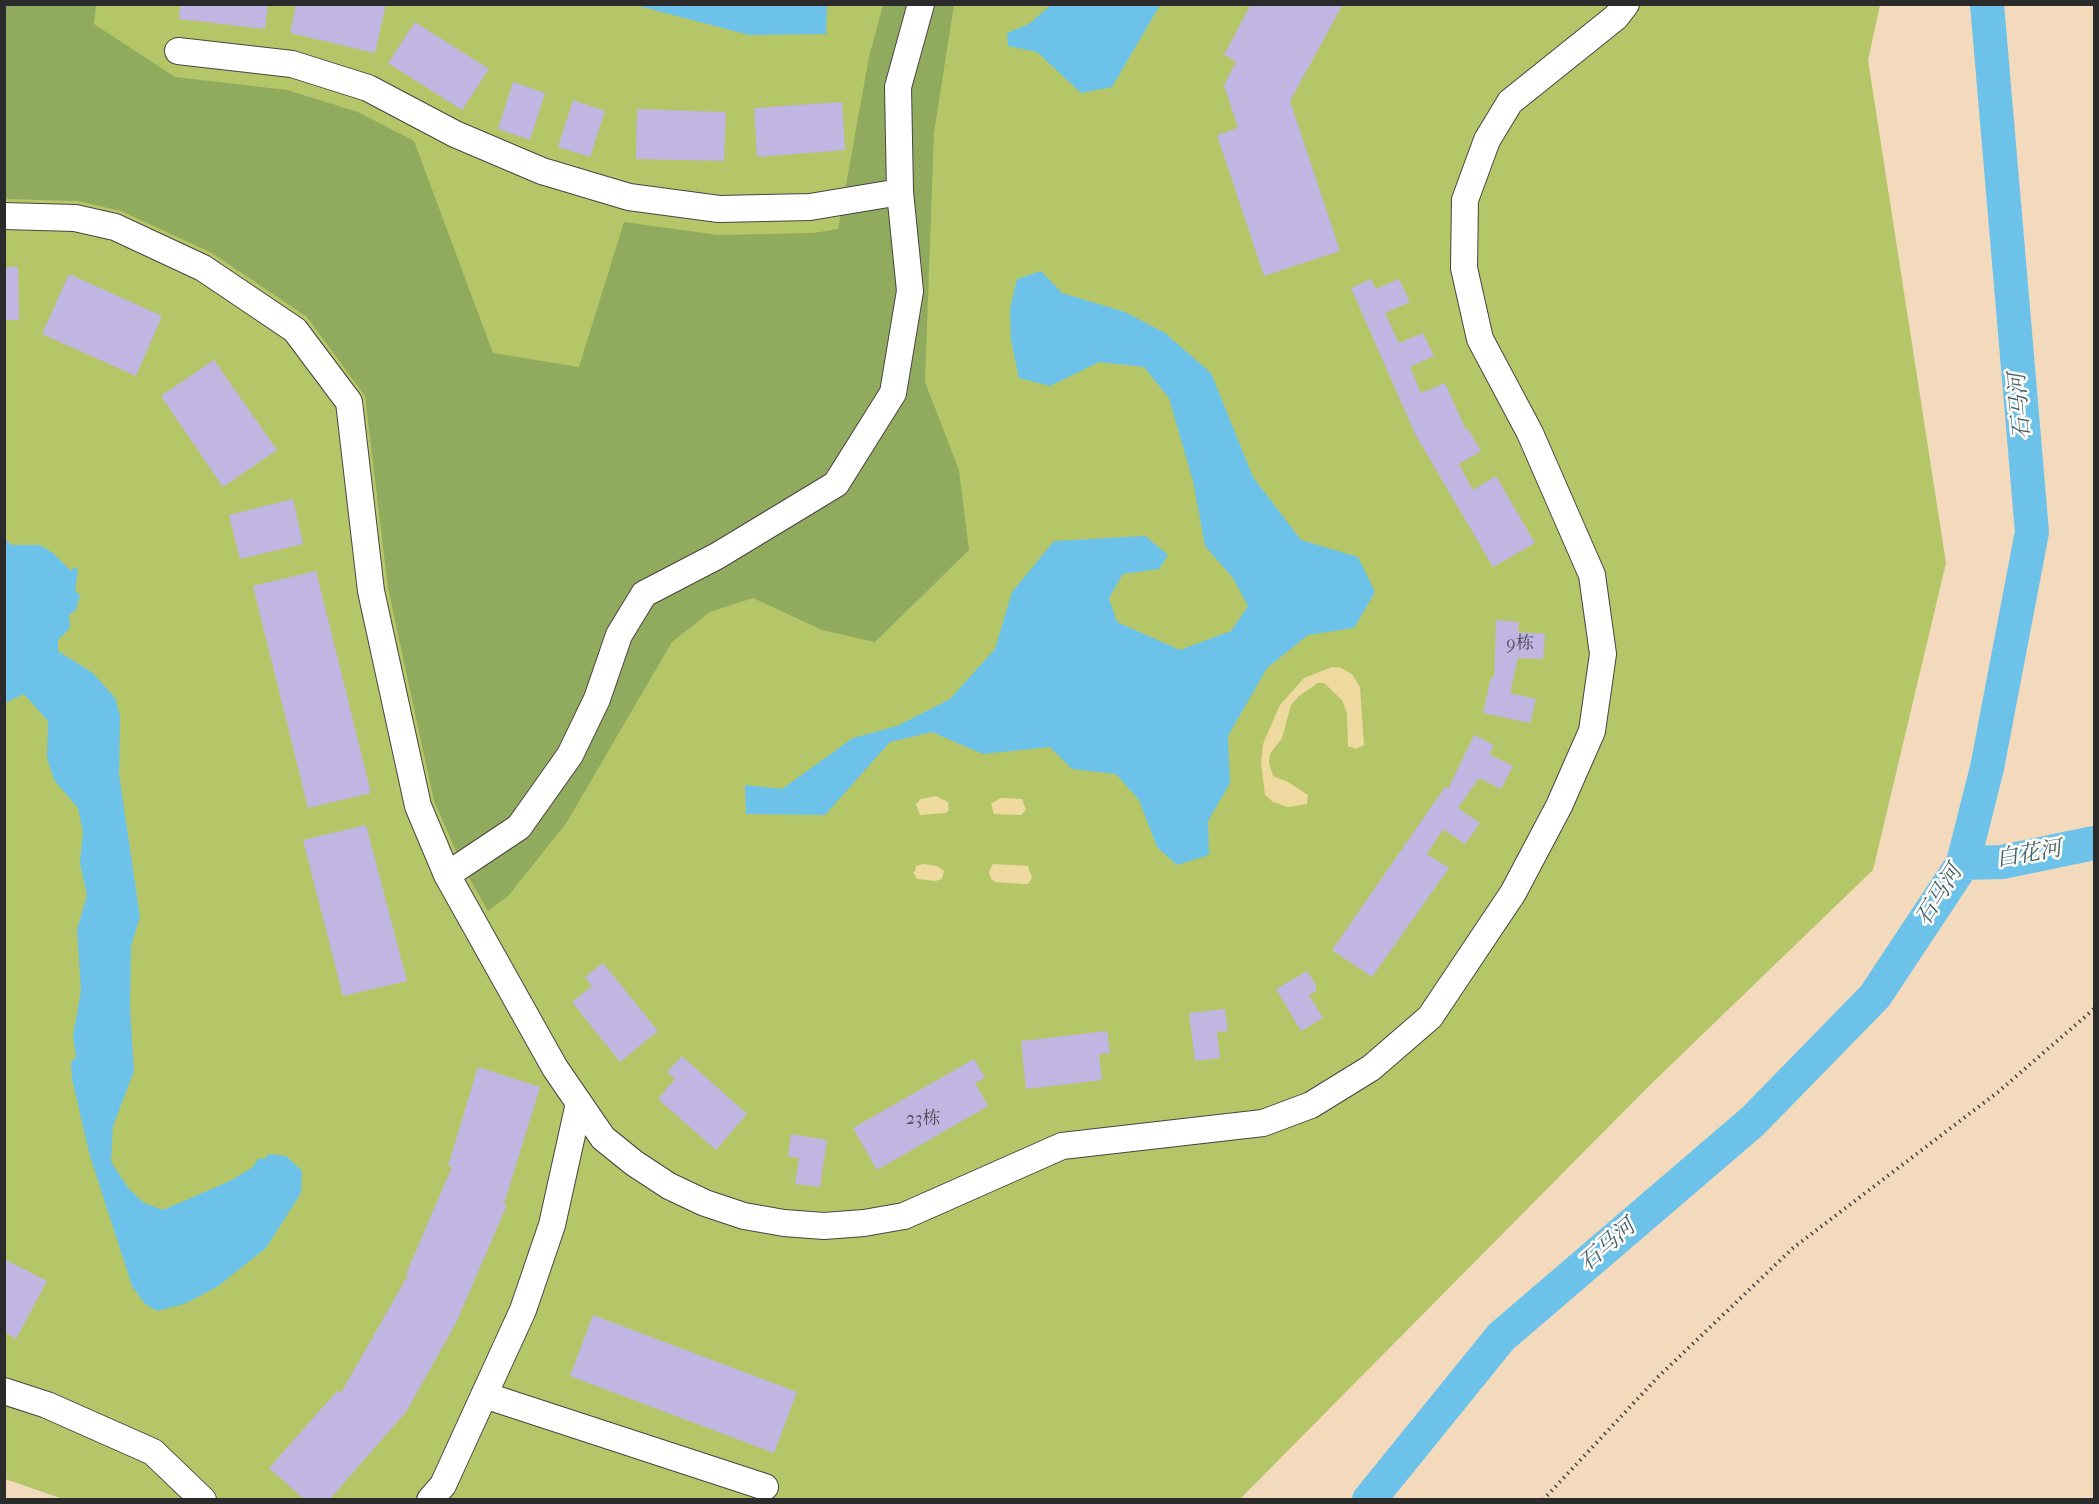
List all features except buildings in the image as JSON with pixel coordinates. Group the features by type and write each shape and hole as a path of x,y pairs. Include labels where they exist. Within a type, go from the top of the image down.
{"street":[{"path":"447,875 519,827 570,755 597,699 619,635 644,594 717,556 836,484 893,393 910,291 900,192 898,87 921,4"},
{"path":"4,216 75,218 116,227 203,268 295,330 349,402 371,591 418,806 447,875 555,1068 603,1138 634,1163 669,1185 705,1203 744,1216 784,1223 824,1226 864,1223 904,1216 1062,1146 1263,1123 1311,1105 1371,1068 1430,1017 1513,893 1559,806 1592,730 1603,654 1592,575 1530,433 1480,339 1464,268 1465,200 1487,140 1510,102 1616,17 1626,4"},
{"path":"178,51 292,64 368,88 455,134 542,171 629,197 719,209 788,208 810,207 900,192"},
{"path":"430,1500 443,1485 523,1310 552,1225 579,1102"},
{"path":"4,1391 47,1405 153,1452 203,1500"},
{"path":"484,1395 765,1487"}],"path":[{"path":"1543,1500 1658,1377 1793,1248 1998,1092 2094,1009"}],"green space":[{"path":"5,5 1880,5 1868,60 1946,563 1873,870 1649,1086 1240,1499 66,1500 5,1479"},
{"path":"5,5 96,5 94,24 175,77 287,90 358,112 414,141 493,353 579,367 624,222 718,235 813,233 838,229 869,57 883,5 954,5 934,132 925,382 959,470 969,550 875,642 822,630 753,598 710,612 672,642 567,822 509,895 488,911 463,867 434,801 388,588 365,396 307,317 212,253 121,211 78,201 5,199"}],"sand":[{"path":"1332,667 1341,668 1352,674 1360,687 1364,745 1356,749 1348,746 1347,713 1342,700 1324,683 1318,683 1299,696 1291,705 1282,738 1270,754 1269,763 1273,776 1288,782 1308,795 1307,804 1288,807 1273,802 1265,795 1261,763 1263,744 1280,705 1304,678"},
{"path":"936,796 948,802 949,810 946,813 920,815 916,804 921,799"},
{"path":"1000,798 1022,799 1026,810 1021,815 994,814 991,804"},
{"path":"923,864 937,866 944,871 942,879 936,881 917,879 913,872 916,866"},
{"path":"993,864 1028,866 1032,878 1028,884 996,882 991,879 989,872"}],"water":[{"path":"635,5 827,5 826,34 749,35"},
{"path":"1051,5 1160,5 1112,87 1081,93 1037,52 1008,46 1007,33 1029,24"},
{"path":"1041,271 1062,293 1125,312 1165,333 1211,373 1253,477 1301,540 1358,557 1375,592 1354,628 1308,635 1267,668 1228,736 1230,783 1208,821 1209,855 1177,865 1157,847 1139,800 1116,774 1072,769 1050,747 983,754 932,732 890,742 825,815 746,814 745,785 782,789 853,738 897,726 950,699 995,649 1012,592 1054,541 1145,536 1168,555 1159,569 1123,574 1109,598 1117,622 1180,650 1231,631 1248,606 1233,578 1205,546 1193,481 1169,398 1144,367 1099,362 1050,386 1019,378 1011,340 1010,309 1017,279"},
{"path":"5,539 11,545 40,545 53,553 71,571 74,567 78,570 75,591 80,595 76,610 69,615 70,628 58,640 58,651 93,673 115,698 120,715 119,774 140,917 131,946 130,1009 134,1071 113,1126 111,1162 129,1189 144,1203 163,1210 230,1181 253,1167 259,1158 266,1159 268,1154 286,1156 302,1171 301,1193 266,1248 217,1287 184,1304 157,1311 145,1304 132,1286 90,1156 72,1079 71,1062 76,1057 73,1035 81,991 77,930 87,895 80,863 83,832 78,808 54,780 47,758 48,721 24,694 5,703"}],"waterway":[{"name":"石马河","path":"1369,1500 1501,1337 1753,1121 1875,996 1963,863 1987,768 2032,532 1987,4"},
{"name":"白花河","path":"1963,863 2002,862 2094,843"}]}
